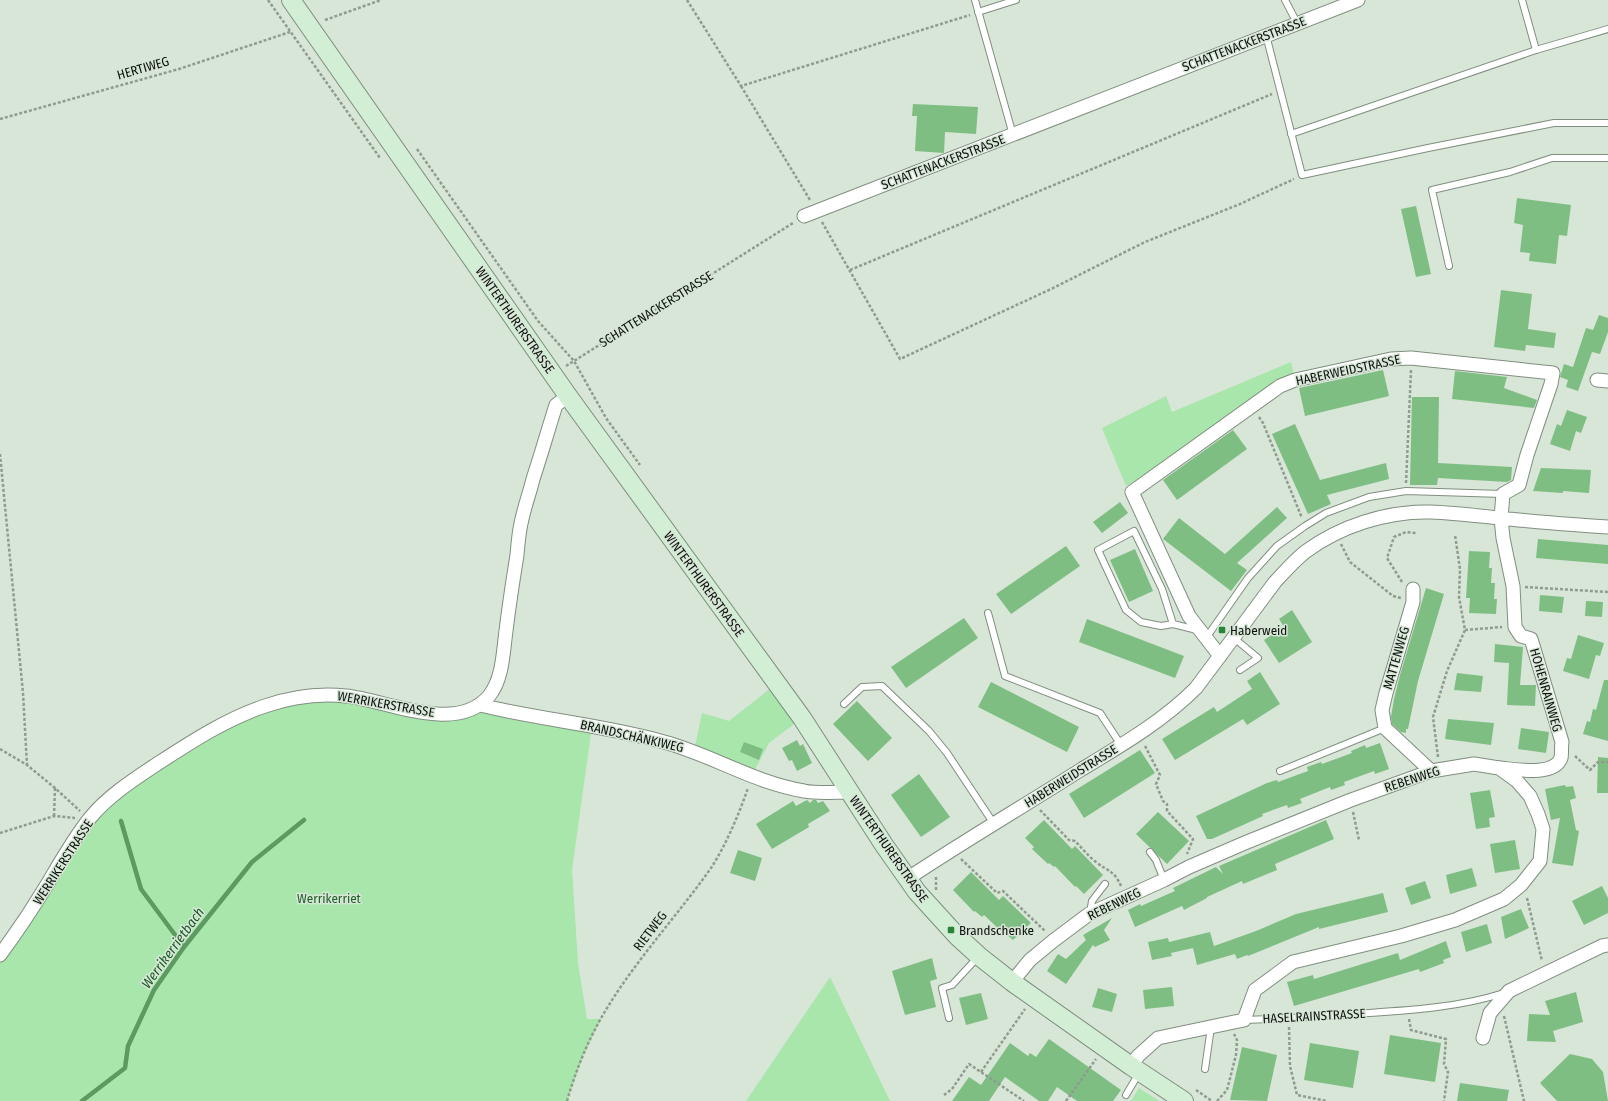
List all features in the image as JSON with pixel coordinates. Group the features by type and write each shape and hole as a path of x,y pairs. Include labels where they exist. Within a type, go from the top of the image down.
{"main road":[{"name":"WINTERTHURERSTRASSE","path":"291,0 568,396 802,718 907,879 937,916 979,956 1033,998 1184,1101"}],"street":[{"name":"SCHATTENACKERSTRASSE","path":"810,214 1358,0"},
{"name":"HABERWEIDSTRASSE","path":"1220,656 1189,616 1132,492 1280,386 1295,380 1391,359 1411,358 1552,373 1551,384 1519,485 1503,494"},
{"name":"WERRIKERSTRASSE","path":"0,955 89,820 103,805 124,788 192,742 218,727 240,716 283,700 324,694 368,699 418,712 436,714 455,714 468,711 480,705 495,687 499,676 522,519 556,405 568,396"},
{"path":"1503,494 1501,518 1503,538 1513,586 1515,627"},
{"name":"HABERWEIDSTRASSE","path":"907,879 1162,718 1196,688 1275,582 1288,567 1305,552 1336,534 1360,523 1379,518 1429,512 1608,527"},
{"name":"MATTENWEG","path":"1385,728 1382,710 1413,602 1413,589"},
{"name":"HOHENRAINWEG","path":"1499,768 1537,771 1552,767 1560,759 1562,742 1531,639 1521,636 1515,627"},
{"name":"BRANDSCHÄNKIWEG","path":"480,705 646,737 694,751 781,786 806,792 849,792"},
{"path":"1385,728 1435,770"},
{"name":"REBENWEG","path":"1012,982 1030,960 1089,914 1189,867 1351,800 1435,770 1474,764 1499,768 1517,782 1530,796 1543,829 1540,861 1521,885 1504,899 1455,920 1401,936 1293,962 1255,990 1244,1020"},
{"name":"HASELRAINSTRASSE","path":"1483,1038 1490,1013 1509,991 1602,946 1608,945"},
{"name":"HASELRAINSTRASSE","path":"1135,1069 1138,1056 1158,1038 1244,1020"}],"lane":[{"path":"975,0 1013,135"},
{"path":"978,12 1016,0"},
{"path":"1285,0 1297,23"},
{"path":"1522,0 1536,50"},
{"path":"1291,134 1536,50 1608,29"},
{"path":"1266,35 1302,175 1554,123 1608,123"},
{"path":"1448,266 1432,190 1510,172 1552,158 1608,158"},
{"path":"1173,624 1162,589 1134,531 1098,550 1126,610 1142,622 1160,626 1173,624 1203,635 1248,578 1277,546 1326,513 1369,497 1406,491 1503,494"},
{"path":"988,613 1005,676 1100,714 1121,745"},
{"path":"1234,638 1258,658 1240,670"},
{"path":"844,704 862,687 882,686 929,731 994,824"},
{"path":"1280,770 1385,728"},
{"path":"1150,852 1156,860 1164,880"},
{"path":"1089,914 1092,901 1105,884"},
{"path":"950,1018 942,988 952,984 979,956"},
{"name":"HASELRAINSTRASSE","path":"1244,1020 1289,1019 1448,1006 1490,997 1509,991"},
{"path":"1205,1069 1211,1027"},
{"path":"1126,1095 1135,1069"}],"path":[{"path":"325,20 381,0"},
{"path":"687,0 741,86 810,214 850,270 900,359 1049,290 1145,242 1240,204 1302,175"},
{"path":"741,86 978,12"},
{"path":"322,15 330,26"},
{"name":"HERTIWEG","path":"0,119 179,69 290,32"},
{"path":"850,270 1280,90"},
{"path":"416,148 538,321 574,361 606,418 643,469"},
{"name":"SCHATTENACKERSTRASSE","path":"554,375 574,361 810,214"},
{"path":"1406,491 1411,358"},
{"path":"1251,406 1263,422 1305,526"},
{"path":"0,454 23,693 27,765"},
{"path":"1413,589 1400,581 1387,558 1394,537 1406,532 1416,533"},
{"path":"1336,534 1350,562 1393,596 1413,602"},
{"path":"1435,770 1433,717 1447,671 1465,630 1459,597 1460,569 1455,535"},
{"path":"1513,586 1608,592"},
{"path":"1465,630 1482,627 1515,627"},
{"path":"1138,734 1160,775 1156,784 1163,801 1167,804 1167,811 1193,839 1184,859 1189,867"},
{"path":"1562,742 1590,770 1598,762 1608,762"},
{"path":"0,749 27,765 55,788 89,820"},
{"name":"RIETWEG","path":"567,1101 584,1054 601,1019 632,971 711,867 735,821 752,775"},
{"path":"54,816 55,788"},
{"path":"1351,800 1359,840"},
{"path":"1031,801 1069,840 1075,841 1097,863 1108,869 1118,879 1127,897"},
{"path":"0,833 54,816 89,820"},
{"path":"959,857 997,893 1002,892 1042,926 1053,941"},
{"path":"935,861 940,870 936,877 936,894"},
{"path":"1521,885 1527,898 1545,974"},
{"path":"1509,991 1504,1016 1524,1101"},
{"path":"981,1072 1033,998"},
{"path":"1408,1010 1411,1030 1446,1039 1444,1064 1448,1072 1444,1101"},
{"path":"1289,1019 1290,1066 1297,1095 1327,1101"},
{"path":"1217,1101 1227,1090 1236,1054 1237,1040"},
{"path":"1066,1101 1104,1047"},
{"path":"944,1095 952,1089 969,1064 1024,1101"}],"green space":[{"path":"1291,362 1295,380 1190,450 1126,486 1102,428 1166,396 1172,412"},
{"path":"776,684 802,718 769,743 752,775 694,751 702,713 729,721"},
{"name":"Werrikerriet","path":"304,696 417,712 480,705 592,726 572,870 578,963 587,1019 601,1019 584,1054 567,1101 0,1101 0,955 89,819 192,742"},
{"path":"830,977 890,1101 746,1101"},
{"path":"1139,1088 1159,1101 1131,1101"}],"building":[{"path":"913,104 978,107 976,134 945,132 944,153 915,151 917,116 912,116"},
{"path":"1517,198 1571,205 1567,236 1559,235 1556,264 1529,261 1530,253 1520,252 1523,225 1514,223"},
{"path":"1416,206 1431,274 1416,277 1401,209"},
{"path":"1501,290 1532,294 1528,329 1556,333 1554,348 1526,345 1525,351 1494,347"},
{"path":"1599,315 1608,318 1608,332 1600,354 1592,352 1578,391 1566,387 1568,380 1560,377 1564,364 1573,367 1586,328 1593,330"},
{"path":"1383,370 1389,396 1305,416 1299,388"},
{"path":"1455,371 1507,377 1504,388 1537,400 1534,408 1452,399"},
{"path":"1412,397 1439,397 1438,463 1512,467 1511,480 1507,482 1438,478 1437,485 1410,485"},
{"path":"1567,410 1587,417 1581,433 1576,431 1570,451 1550,444 1557,424 1561,426"},
{"path":"1295,424 1320,480 1386,463 1389,479 1327,495 1331,504 1308,514 1272,434"},
{"path":"1233,430 1247,449 1177,500 1163,480"},
{"path":"1541,468 1591,470 1589,493 1533,491"},
{"path":"1120,502 1128,513 1102,533 1093,522"},
{"path":"1277,507 1287,518 1237,563 1247,570 1231,591 1163,539 1179,518 1225,554"},
{"path":"1538,539 1608,545 1608,564 1536,558"},
{"path":"1066,546 1080,566 1011,614 996,594"},
{"path":"1135,549 1153,591 1129,602 1110,560"},
{"path":"1469,551 1490,552 1489,568 1492,568 1491,583 1495,583 1494,599 1497,599 1496,614 1469,613 1470,598 1466,598"},
{"path":"1426,588 1444,594 1418,681 1406,733 1401,732 1392,724 1391,717 1400,675"},
{"path":"1540,595 1564,597 1562,613 1539,611"},
{"path":"1586,601 1603,602 1602,617 1585,616"},
{"path":"1292,610 1312,642 1279,663 1264,640 1284,627 1279,619"},
{"path":"964,618 978,638 906,688 891,667"},
{"path":"1087,619 1184,656 1175,678 1079,642"},
{"path":"1578,635 1604,643 1600,656 1596,655 1589,679 1563,671 1567,658 1571,659"},
{"path":"1495,644 1523,647 1520,685 1536,685 1535,706 1507,705 1509,663 1494,662"},
{"path":"1260,672 1280,704 1247,725 1243,719 1175,760 1162,739 1214,707 1217,712 1252,689 1247,681"},
{"path":"1457,673 1483,676 1481,692 1454,690"},
{"path":"1604,680 1608,680 1608,741 1583,734 1587,721 1590,722 1593,709 1596,710"},
{"path":"991,682 1079,727 1067,752 978,707"},
{"path":"857,701 892,738 868,761 833,724"},
{"path":"1448,719 1494,723 1491,745 1445,739"},
{"path":"1521,728 1549,732 1546,753 1518,749"},
{"path":"797,740 800,746 803,744 812,763 797,771 792,760 789,761 782,748"},
{"path":"744,742 763,749 759,760 740,752"},
{"path":"1380,743 1389,769 1375,774 1374,771 1344,782 1345,785 1331,790 1330,787 1300,799 1302,803 1288,808 1287,805 1262,814 1263,816 1212,839 1207,839 1196,816 1267,783 1277,780 1278,782 1308,771 1307,767 1321,762 1322,764 1352,753 1351,751 1365,745 1366,748"},
{"path":"1140,750 1155,773 1084,818 1069,794"},
{"path":"1598,757 1608,758 1608,793 1597,793"},
{"path":"919,774 950,817 921,837 891,795"},
{"path":"1565,785 1566,787 1573,786 1576,798 1570,800 1576,830 1579,831 1573,866 1552,863 1560,818 1551,820 1545,789"},
{"path":"1490,790 1495,817 1489,818 1490,827 1476,829 1470,793"},
{"path":"807,800 810,803 813,800 816,800 818,803 823,801 830,811 808,824 809,827 772,849 756,824 793,801 796,806"},
{"path":"1158,812 1189,841 1167,864 1136,834"},
{"path":"1044,820 1072,849 1075,846 1103,875 1084,894 1076,886 1075,887 1055,866 1054,867 1049,863 1048,864 1032,849 1034,847 1025,838"},
{"path":"1326,820 1334,839 1275,864 1277,870 1243,884 1242,881 1207,897 1184,910 1182,906 1135,927 1128,910 1175,891 1173,888 1216,867 1223,874 1219,866"},
{"path":"1515,840 1520,869 1495,873 1490,844"},
{"path":"738,850 762,858 755,881 730,873"},
{"path":"1472,868 1477,886 1450,894 1446,875"},
{"path":"971,872 999,900 1003,896 1031,923 1013,940 1007,935 1006,936 984,915 982,917 975,911 974,912 953,890"},
{"path":"1425,881 1431,898 1411,905 1405,888"},
{"path":"1602,886 1608,898 1608,913 1584,925 1572,901"},
{"path":"1383,893 1388,912 1319,929 1319,927 1248,956 1247,955 1237,959 1235,954 1197,965 1193,948 1171,953 1172,956 1152,960 1148,942 1168,938 1169,942 1210,932 1214,946 1256,931 1296,914"},
{"path":"1521,909 1529,928 1505,939 1501,917"},
{"path":"1112,918 1104,930 1110,940 1095,947 1093,945 1066,984 1047,971 1058,954 1066,959 1086,940 1083,935"},
{"path":"1487,924 1492,943 1466,952 1461,932"},
{"path":"1446,941 1451,957 1443,960 1444,963 1420,972 1419,969 1294,1006 1287,982 1313,975 1314,979 1398,953 1400,960"},
{"path":"932,958 937,979 930,981 936,1007 905,1015 892,971"},
{"path":"1172,987 1174,1006 1145,1009 1143,990"},
{"path":"1098,988 1117,994 1112,1012 1092,1007"},
{"path":"1576,992 1583,1022 1553,1031 1556,1042 1527,1041 1529,1014 1550,1015 1545,1001"},
{"path":"981,993 988,1019 966,1025 959,998"},
{"path":"1390,1035 1441,1043 1435,1082 1384,1074"},
{"path":"1049,1039 1121,1090 1113,1101 1077,1101 1057,1087 1048,1101 1039,1101 1005,1077 989,1101 952,1101 969,1077 981,1085 1010,1043 1028,1056 1030,1053 1036,1057"},
{"path":"1310,1043 1359,1051 1353,1088 1304,1080"},
{"path":"1242,1047 1277,1055 1267,1101 1230,1100"},
{"path":"1570,1054 1592,1059 1603,1072 1608,1101 1557,1101 1540,1083"},
{"path":"1460,1083 1509,1090 1507,1101 1457,1101"}],"waterway":[{"name":"Werrikerrietbach","path":"82,1101 125,1068 128,1046 154,990 184,947 252,862 304,820"},
{"path":"121,821 141,889 184,947"}],"place":[{"name":"Haberweid","path":"1222,630"},
{"name":"Brandschenke","path":"951,930"}]}
